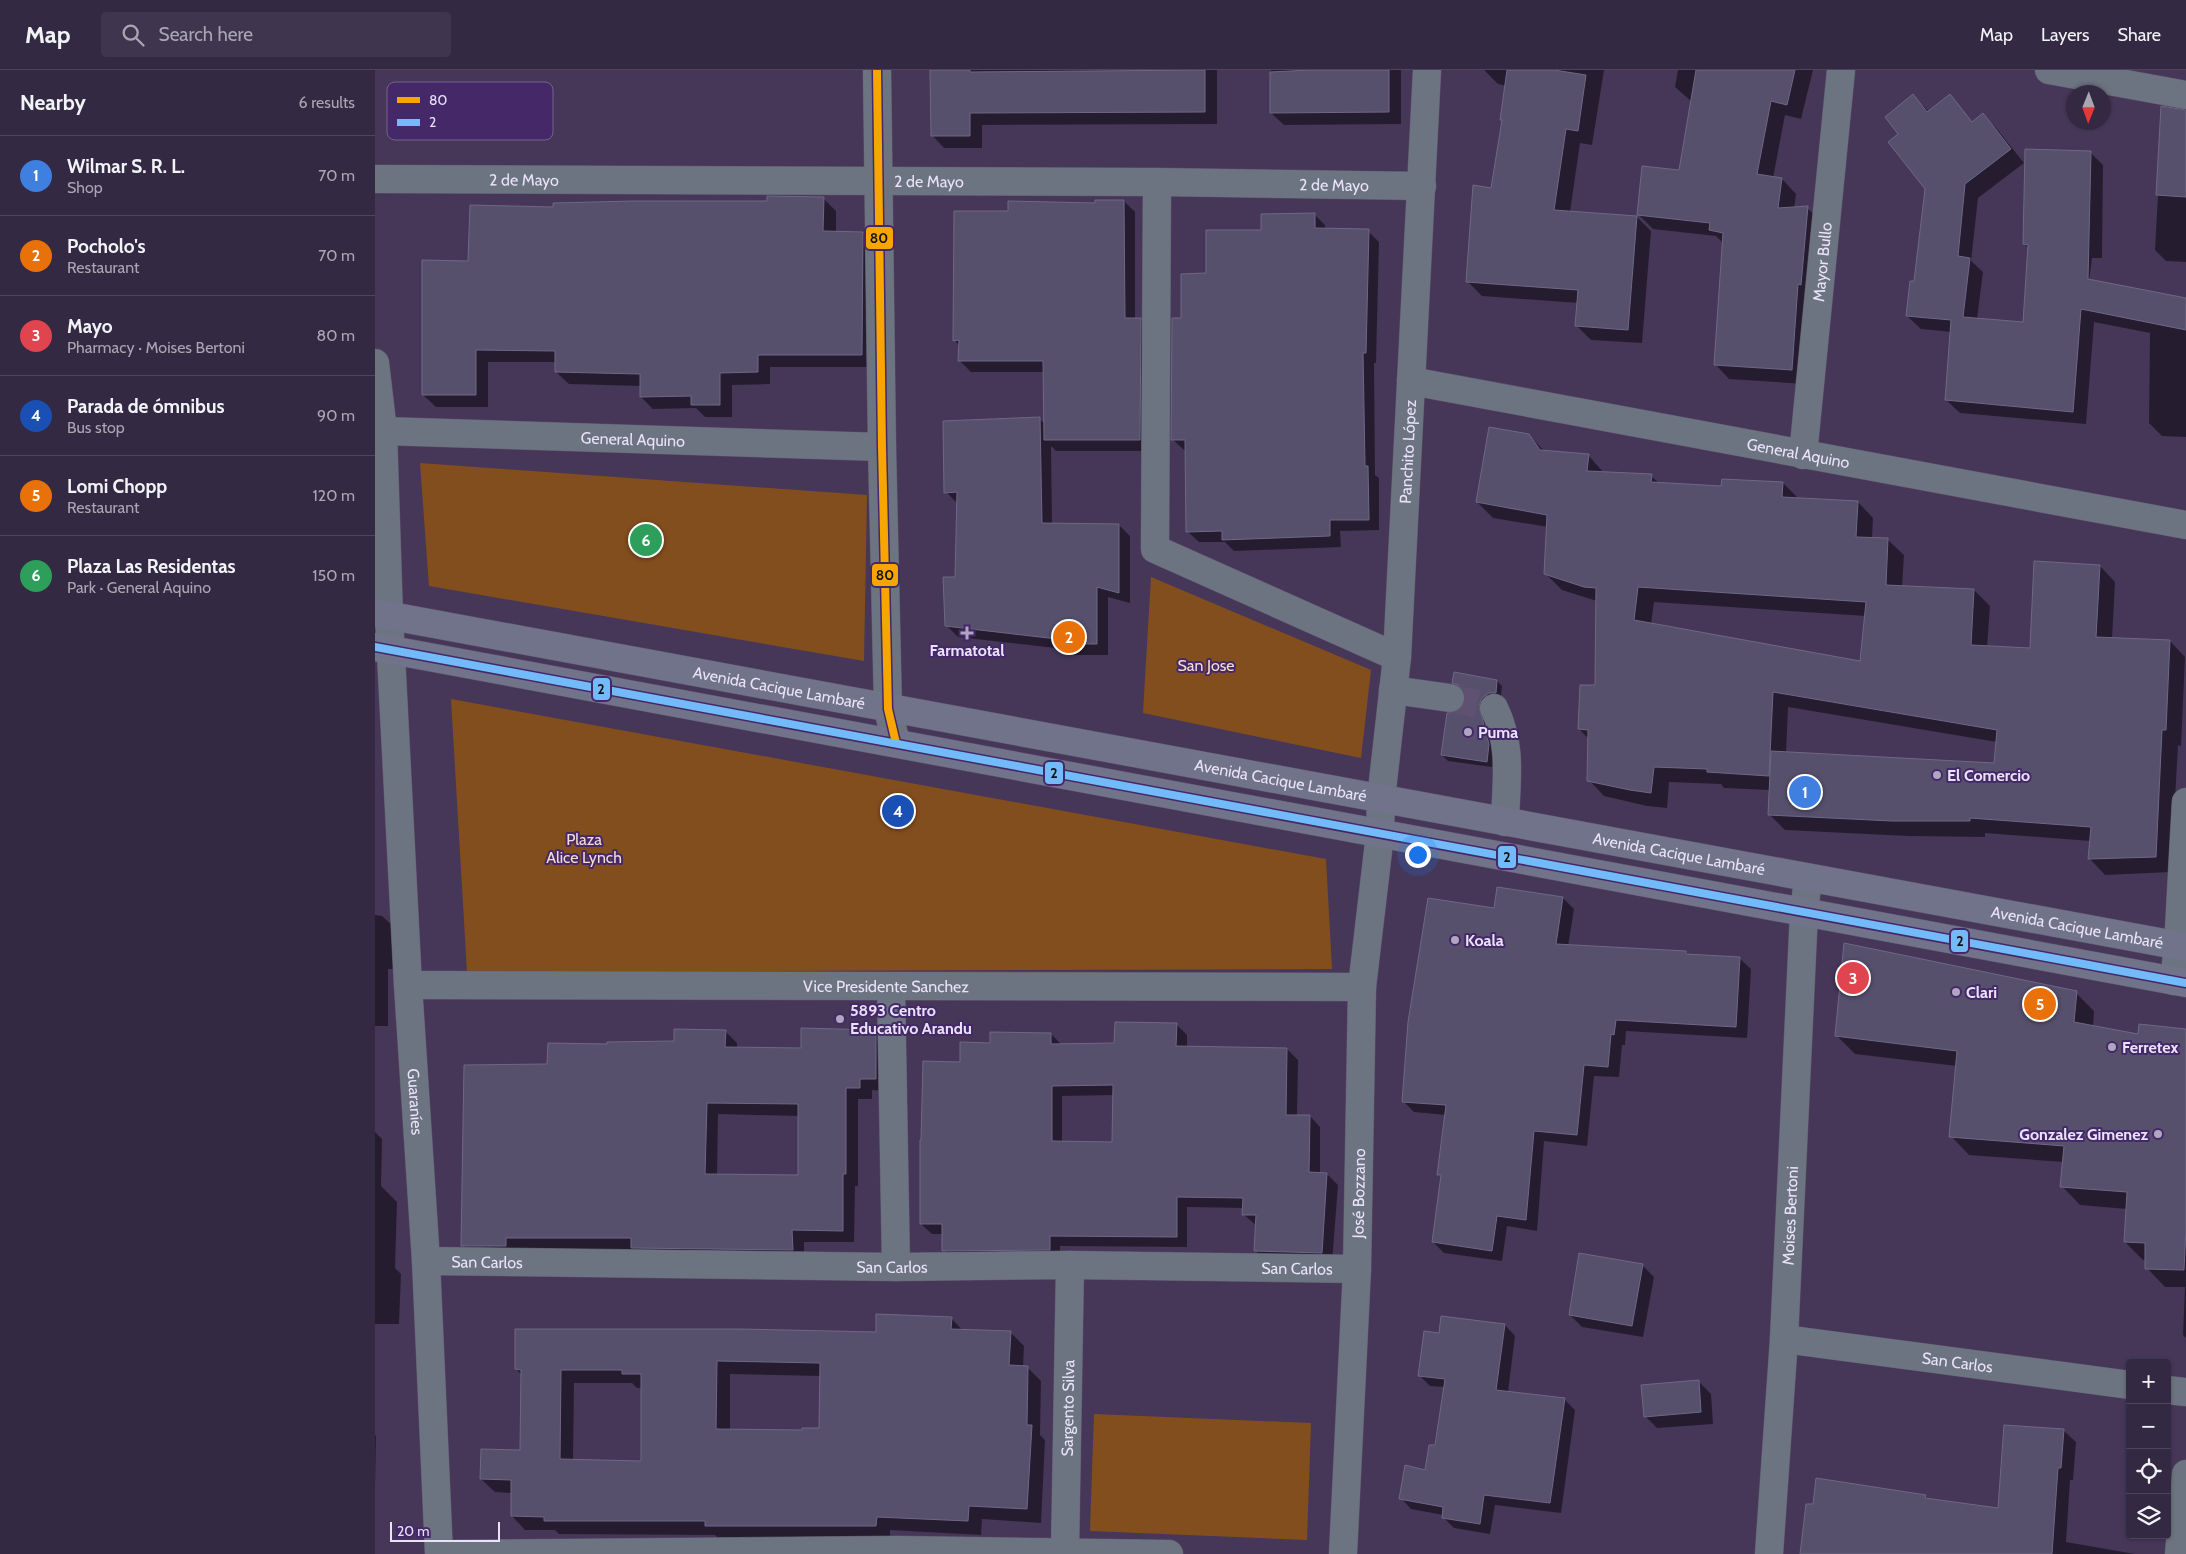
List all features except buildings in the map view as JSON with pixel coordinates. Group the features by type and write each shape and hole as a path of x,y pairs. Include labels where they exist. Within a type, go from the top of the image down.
{"main road":[{"name":"Avenida Cacique Lambaré","path":"382,615 1808,879 2182,946"},
{"name":"Avenida Cacique Lambaré","path":"384,648 2180,982"}],"street":[{"path":"877,70 882,447 889,709 896,744"},
{"name":"Panchito López","path":"1380,834 1381,800 1397,656 1427,70"},
{"name":"Mayor Bullo","path":"1803,455 1841,70"},
{"path":"2049,70 2186,95"},
{"name":"2 de Mayo","path":"375,180 1157,182 1421,186"},
{"path":"1157,182 1155,549 1397,656"},
{"name":"Guaraníes","path":"375,363 383,431 382,615 409,985 426,1261 439,1554"},
{"name":"General Aquino","path":"1411,381 2186,525"},
{"name":"General Aquino","path":"383,431 882,447"},
{"path":"1393,690 1450,698"},
{"path":"1494,708 1503,727 1507,748 1505,822"},
{"path":"2180,982 2186,802"},
{"name":"José Bozzano","path":"1343,1554 1357,1269 1362,987 1380,834"},
{"name":"Moises Bertoni","path":"1769,1554 1784,1339 1804,912 1808,879"},
{"name":"Vice Presidente Sanchez","path":"409,985 1362,987"},
{"path":"891,987 897,1267"},
{"name":"San Carlos","path":"426,1261 897,1267 1070,1265 1357,1269"},
{"name":"Sargento Silva","path":"1065,1552 1070,1265"},
{"name":"San Carlos","path":"1784,1339 2126,1384"},
{"path":"2171,1390 2186,1392"},
{"path":"2179,1554 2186,1474"},
{"path":"445,1554 1065,1552 1169,1554"}],"green space":[{"path":"420,463 867,495 864,661 429,586"},
{"name":"San Jose","path":"1151,577 1371,670 1361,758 1143,713"},
{"name":"Plaza Alice Lynch","path":"451,699 1326,859 1332,969 467,972"},
{"path":"1094,1414 1311,1423 1307,1540 1090,1531"}],"tunnel":[{"path":"1450,698 1494,708"}],"transit line":[{"name":"80","path":"877,70 888,709 896,743"},
{"name":"2","path":"375,647 2186,983"}],"place":[{"name":"Plaza Las Residentas","path":"646,540"},
{"name":"Farmatotal","path":"967,633"},
{"name":"Pocholo's","path":"1069,637"},
{"name":"Puma","path":"1468,732"},
{"name":"El Comercio","path":"1937,775"},
{"name":"Wilmar S. R. L.","path":"1805,792"},
{"name":"Parada de ómnibus","path":"898,811"},
{"name":"Koala","path":"1455,940"},
{"name":"Mayo","path":"1853,978"},
{"name":"Clari","path":"1956,992"},
{"name":"Lomi Chopp","path":"2040,1004"},
{"name":"5893 Centro Educativo Arandu","path":"840,1019"},
{"name":"Ferretex","path":"2112,1047"},
{"name":"Gonzalez Gimenez","path":"2158,1134"}]}
